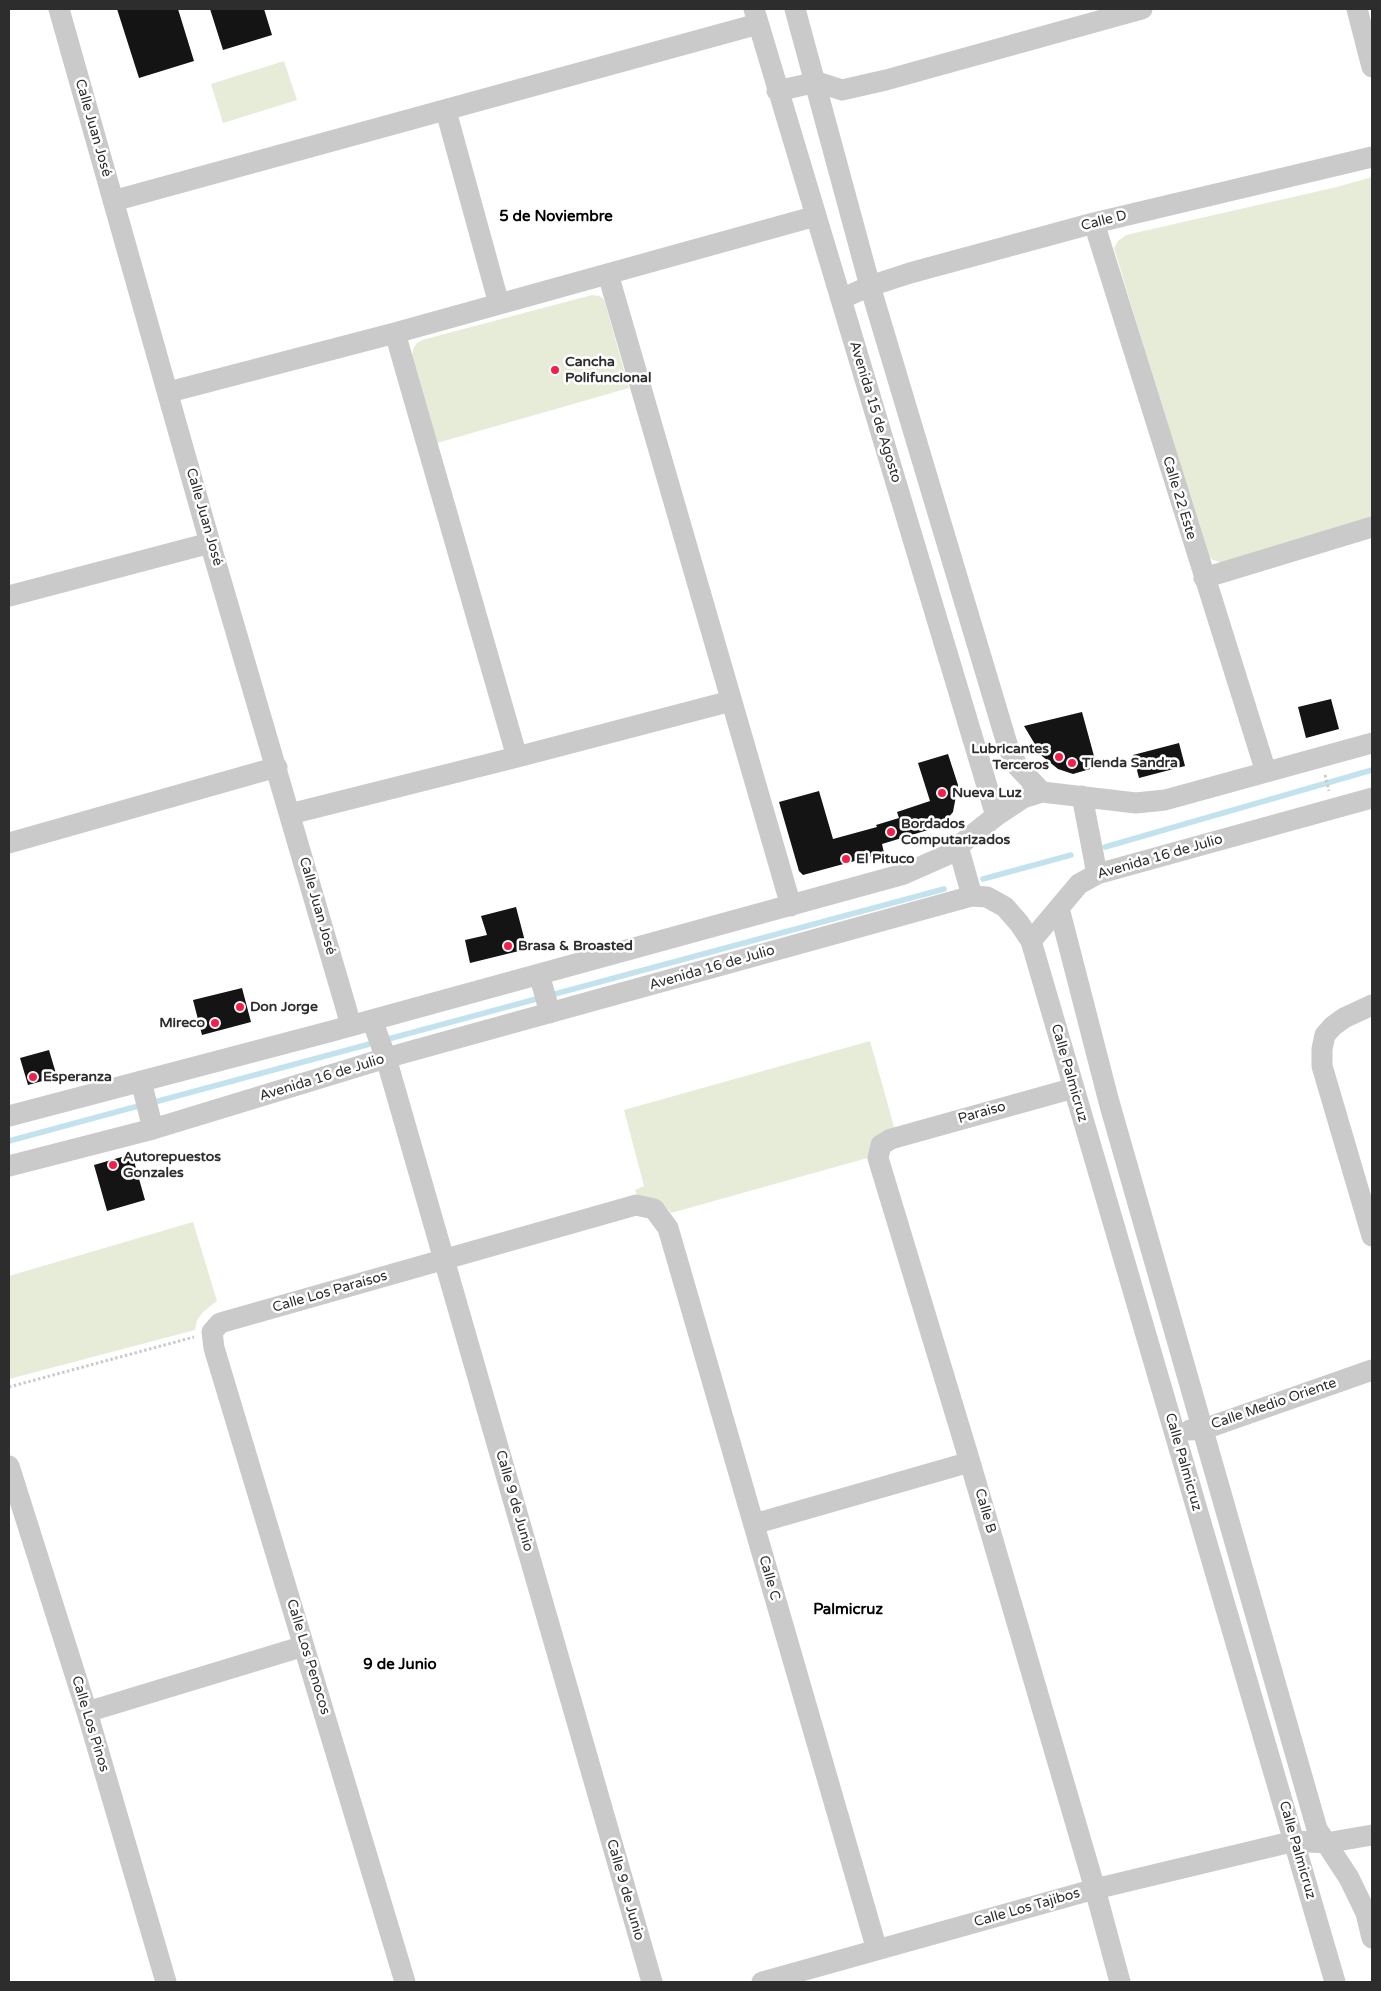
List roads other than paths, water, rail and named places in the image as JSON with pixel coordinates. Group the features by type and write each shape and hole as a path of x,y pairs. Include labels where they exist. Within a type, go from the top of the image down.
{"street":[{"name":"Calle Juan José","path":"59,9 169,392 210,543 351,1025"},
{"path":"795,9 817,82 870,286 1008,747 1018,767 1042,792"},
{"path":"777,91 817,82 842,90 869,84 1142,9"},
{"path":"1357,9 1372,67"},
{"path":"113,202 446,111 756,16"},
{"name":"Avenida 15 de Agosto","path":"756,16 996,816"},
{"path":"446,111 499,304"},
{"name":"Calle D","path":"841,300 870,286 910,273 1094,223 1372,158"},
{"path":"169,392 395,333 816,216"},
{"name":"Calle 22 Este","path":"1094,223 1266,772"},
{"path":"608,274 791,906"},
{"path":"395,333 517,757"},
{"path":"1204,578 1372,527"},
{"path":"9,596 210,543"},
{"path":"290,814 731,701"},
{"name":"Avenida 16 de Julio","path":"9,1116 147,1104 379,1039 540,979 904,874 947,855 996,816 1023,798 1042,792 1136,803 1165,800 1372,743"},
{"path":"9,843 277,767"},
{"path":"1082,796 1096,867"},
{"name":"Avenida 16 de Julio","path":"9,1166 147,1104 351,1025 379,1039 549,1010 972,894 987,897 1005,907 1019,922 1031,942 1079,884 1096,867 1372,798"},
{"path":"958,846 972,894"},
{"name":"Calle Palmicruz","path":"1059,908 1109,1102 1317,1829 1349,1878 1366,1913 1372,1938"},
{"name":"Calle Palmicruz","path":"1031,942 1335,1982"},
{"path":"540,979 549,1010"},
{"path":"1372,1005 1344,1018 1333,1026 1325,1035 1322,1049 1322,1066 1372,1236"},
{"name":"Calle 9 de Junio","path":"379,1039 652,1982"},
{"name":"Paraiso","path":"890,1139 1074,1088"},
{"name":"Calle B","path":"890,1139 881,1145 878,1158 970,1462 1095,1889 1120,1982"},
{"name":"Calle Los Paraísos","path":"212,1332 220,1323 636,1205 654,1209"},
{"name":"Calle C","path":"654,1209 668,1228 877,1950"},
{"name":"Calle Los Penocos","path":"212,1332 214,1348 405,1982"},
{"name":"Calle Medio Oriente","path":"1175,1432 1204,1429 1372,1370"},
{"path":"754,1524 970,1462"},
{"name":"Calle Los Pinos","path":"9,1466 87,1712 166,1982"},
{"path":"87,1712 304,1646"},
{"name":"Calle Los Tajibos","path":"762,1982 1095,1889 1295,1841 1326,1843 1372,1835"}],"waterway":[{"path":"1105,847 1372,770"},
{"path":"983,879 1071,855"},
{"path":"151,1103 944,889"},
{"path":"9,1141 142,1105"}],"place":[{"name":"Cancha Polifuncional","path":"555,370"},
{"name":"Lubricantes Terceros","path":"1059,757"},
{"name":"Tienda Sandra","path":"1072,763"},
{"name":"Nueva Luz","path":"942,793"},
{"name":"Bordados Computarizados","path":"891,832"},
{"name":"El Pituco","path":"846,859"},
{"name":"Brasa & Broasted","path":"508,946"},
{"name":"Don Jorge","path":"240,1007"},
{"name":"Mireco","path":"215,1023"},
{"name":"Esperanza","path":"33,1077"},
{"name":"Autorepuestos Gonzales","path":"113,1165"}],"district":[{"name":"5 de Noviembre","path":"556,217"},
{"name":"Palmicruz","path":"848,1610"},
{"name":"9 de Junio","path":"400,1665"}]}
